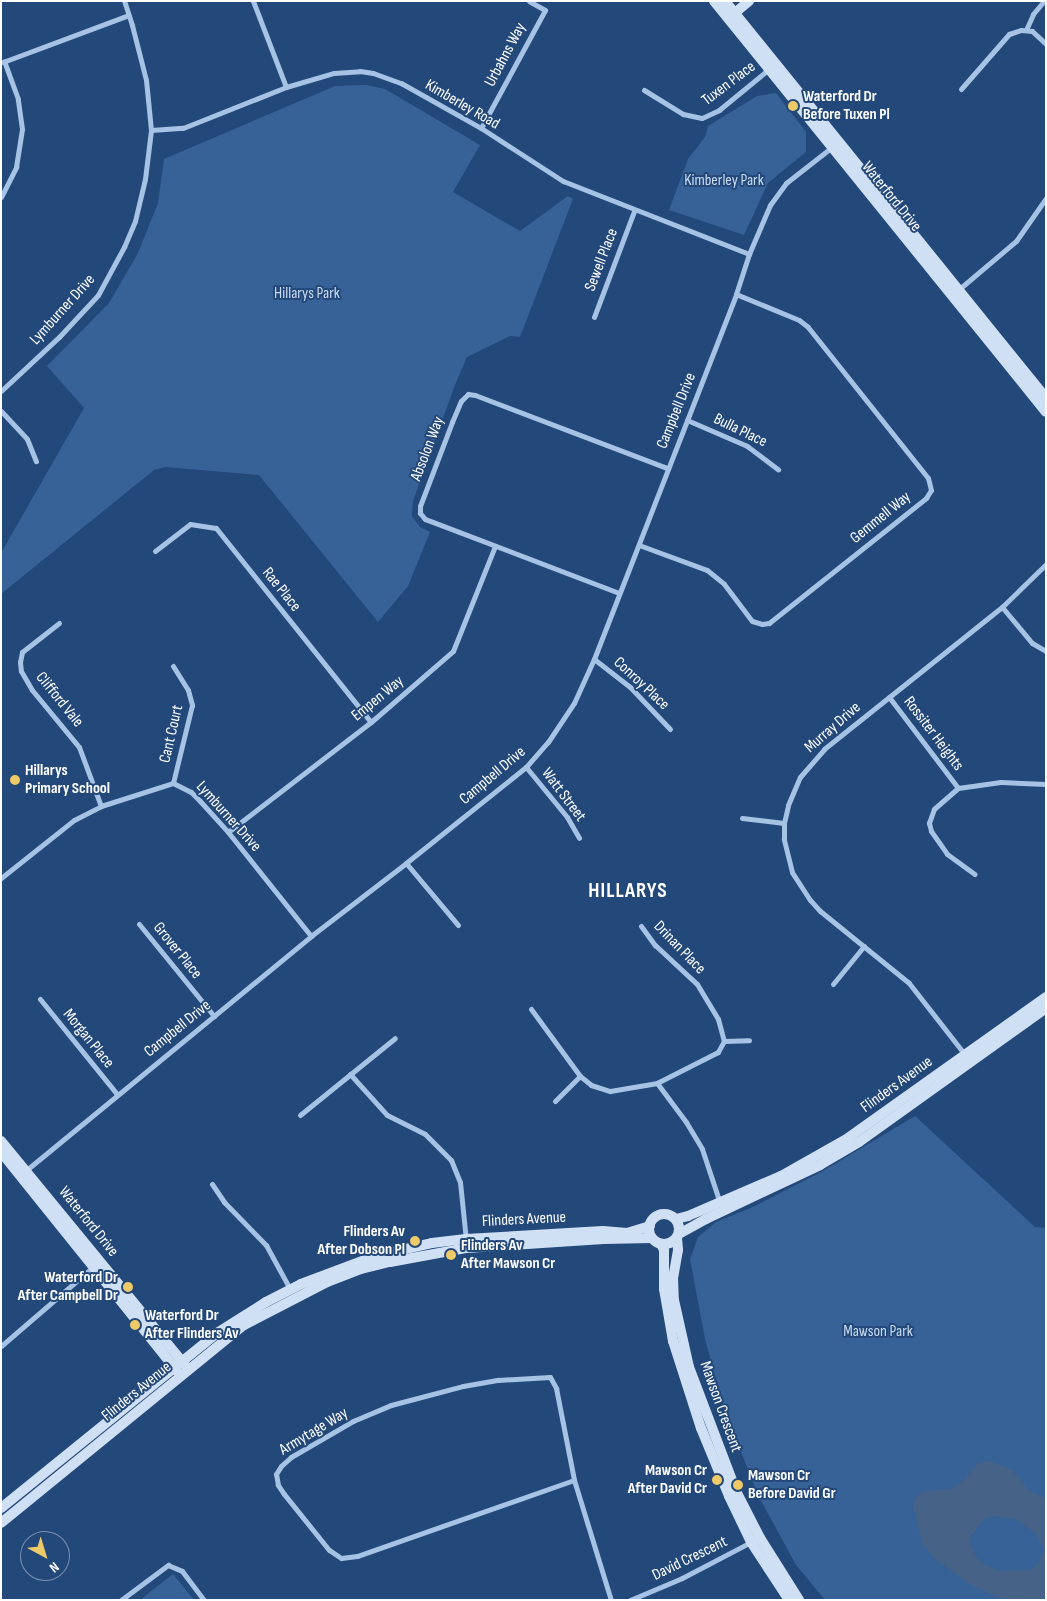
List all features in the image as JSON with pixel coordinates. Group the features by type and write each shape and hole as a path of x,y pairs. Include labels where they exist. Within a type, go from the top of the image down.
{"main road":[{"name":"Waterford Drive","path":"714,1 729,8 772,67 955,293 1046,412"},
{"path":"729,8 749,1"},
{"name":"Waterford Drive","path":"955,293 1046,398"},
{"name":"Flinders Avenue","path":"676,1219 721,1207 820,1165 859,1142 1046,997"},
{"name":"Flinders Avenue","path":"968,1058 1046,1008"},
{"name":"Waterford Drive","path":"1,1141 23,1173 182,1368"},
{"name":"Waterford Drive","path":"1,1152 23,1173"},
{"name":"Flinders Avenue","path":"678,1236 721,1207"},
{"path":"659,1215 668,1215 676,1219 679,1225 678,1236 670,1243 661,1244 652,1238 650,1226 654,1218 659,1215"},
{"name":"Flinders Avenue","path":"1,1508 182,1368 292,1293 361,1269 466,1243 603,1231 627,1233 650,1226"},
{"name":"Mawson Crescent","path":"678,1236 678,1250 673,1277 674,1300 689,1367 727,1471 755,1540 799,1600"},
{"name":"Flinders Avenue","path":"466,1243 652,1238"},
{"name":"Mawson Crescent","path":"661,1244 666,1308 680,1367 721,1479 789,1600"},
{"name":"Flinders Avenue","path":"1,1523 182,1368"},
{"path":"1,1530 37,1494"}],"street":[{"name":"Lymburner Drive","path":"1,391 59,337 98,295 124,247 141,199 151,130 146,80 124,1"},
{"path":"253,1 286,87"},
{"name":"Urbahns Way","path":"481,128 545,10 529,1"},
{"path":"1026,30 1033,14 1044,1"},
{"path":"1,196 16,167 22,129 18,99 3,62 129,15"},
{"path":"961,89 1005,38 1015,31 1026,30 1037,34 1046,44"},
{"name":"Tuxen Place","path":"644,90 683,114 702,118 719,110 772,67"},
{"name":"Kimberley Road","path":"151,130 183,128 286,87 344,71 373,73 400,83 481,128 563,181 634,211 749,254"},
{"name":"Campbell Drive","path":"23,1173 311,936 526,767 562,723 594,659 736,294 749,254 770,205 779,190 835,144"},
{"path":"955,293 1016,241 1046,198"},
{"name":"Sewell Place","path":"594,318 634,211"},
{"name":"Gemmell Way","path":"639,545 707,570 720,580 752,621 762,624 769,623 926,498 931,490 928,478 808,326 799,320 736,294"},
{"name":"Absolon Way","path":"619,593 425,519 420,513 420,506 452,422 461,401 468,394 476,395 667,468"},
{"path":"1,411 26,439 36,460"},
{"name":"Bulla Place","path":"687,420 747,446 778,468"},
{"name":"Rae Place","path":"155,551 190,524 216,528 370,722"},
{"name":"Empen Way","path":"228,832 370,722 453,651 495,546"},
{"name":"Murray Drive","path":"968,1058 910,983 820,911 800,886 792,872 784,823 793,792 800,777 824,749 1002,607 1046,564"},
{"path":"1002,607 1032,643 1046,651"},
{"name":"Clifford Vale","path":"59,623 22,652 21,671 32,690 79,747 101,806"},
{"name":"Conroy Place","path":"594,659 630,687 670,729"},
{"name":"Cant Court","path":"172,666 188,690 192,705 173,783"},
{"name":"Rossiter Heights","path":"889,697 958,788 1001,782 1046,784"},
{"name":"Watt Street","path":"526,767 567,817 579,838"},
{"name":"Lymburner Drive","path":"1,878 61,829 101,806 173,783 191,792 228,832 311,936"},
{"path":"958,788 934,809 930,816 931,831 947,854 975,874"},
{"path":"742,818 784,823"},
{"path":"406,863 458,925"},
{"name":"Grover Place","path":"139,924 214,1016"},
{"name":"Drinan Place","path":"641,926 655,945 696,984 718,1019 724,1040"},
{"path":"833,984 864,946"},
{"name":"Morgan Place","path":"40,999 117,1094"},
{"path":"531,1010 580,1076 591,1085 610,1091 658,1083 718,1052 724,1040 749,1040"},
{"path":"300,1115 395,1038"},
{"path":"350,1074 387,1115 426,1134 451,1160 460,1182 466,1243"},
{"path":"555,1101 580,1076"},
{"path":"658,1083 686,1122 702,1150 721,1207"},
{"path":"212,1184 224,1202 266,1245 292,1293"},
{"path":"1,1346 97,1264"},
{"name":"Armytage Way","path":"574,1480 357,1556 341,1558 329,1550 284,1494 278,1485 276,1474 281,1466 291,1457 353,1421 391,1405 463,1386 540,1376 550,1377 556,1388 574,1480 611,1600"},
{"name":"David Crescent","path":"630,1600 682,1578 755,1540"},
{"path":"121,1600 168,1565 182,1571 204,1600"}],"green space":[{"name":"Hillarys Park","path":"367,85 385,89 480,145 453,192 520,231 568,196 573,199 520,337 510,336 467,357 455,385 413,501 412,516 420,527 430,532 408,586 378,622 259,475 165,467 154,470 1,594 1,553 84,408 47,366 109,303 138,253 158,203 164,159 335,86"},
{"name":"Kimberley Park","path":"776,93 806,132 806,152 768,183 744,235 669,210 688,159 705,137 708,126 757,96"},
{"name":"Mawson Park","path":"915,1116 1035,1227 1046,1228 1046,1600 825,1600 796,1565 759,1497 725,1412 705,1339 690,1259 698,1237 716,1222 753,1207 823,1171"},
{"path":"173,1574 194,1600 140,1600"}],"shaded area":[{"path":"988,1460 1012,1470 1029,1490 1046,1499 1046,1596 1033,1600 1002,1599 973,1586 936,1560 923,1545 913,1507 915,1498 924,1491 951,1489 964,1480 976,1465","holes":["993,1516 1016,1519 1036,1534 1044,1550 1037,1565 1030,1570 1000,1571 987,1566 976,1557 970,1544 971,1536 984,1519"]}],"place":[{"name":"Waterford Dr Before Tuxen Pl","path":"793,106"},
{"name":"Hillarys Primary School","path":"15,780"},
{"name":"Flinders Av After Dobson Pl","path":"415,1241"},
{"name":"Flinders Av After Mawson Cr","path":"451,1255"},
{"name":"Waterford Dr After Campbell Dr","path":"128,1287"},
{"name":"Waterford Dr After Flinders Av","path":"135,1325"},
{"name":"Mawson Cr After David Cr","path":"717,1480"},
{"name":"Mawson Cr Before David Gr","path":"738,1485"}],"district":[{"name":"HILLARYS","path":"628,891"}]}
